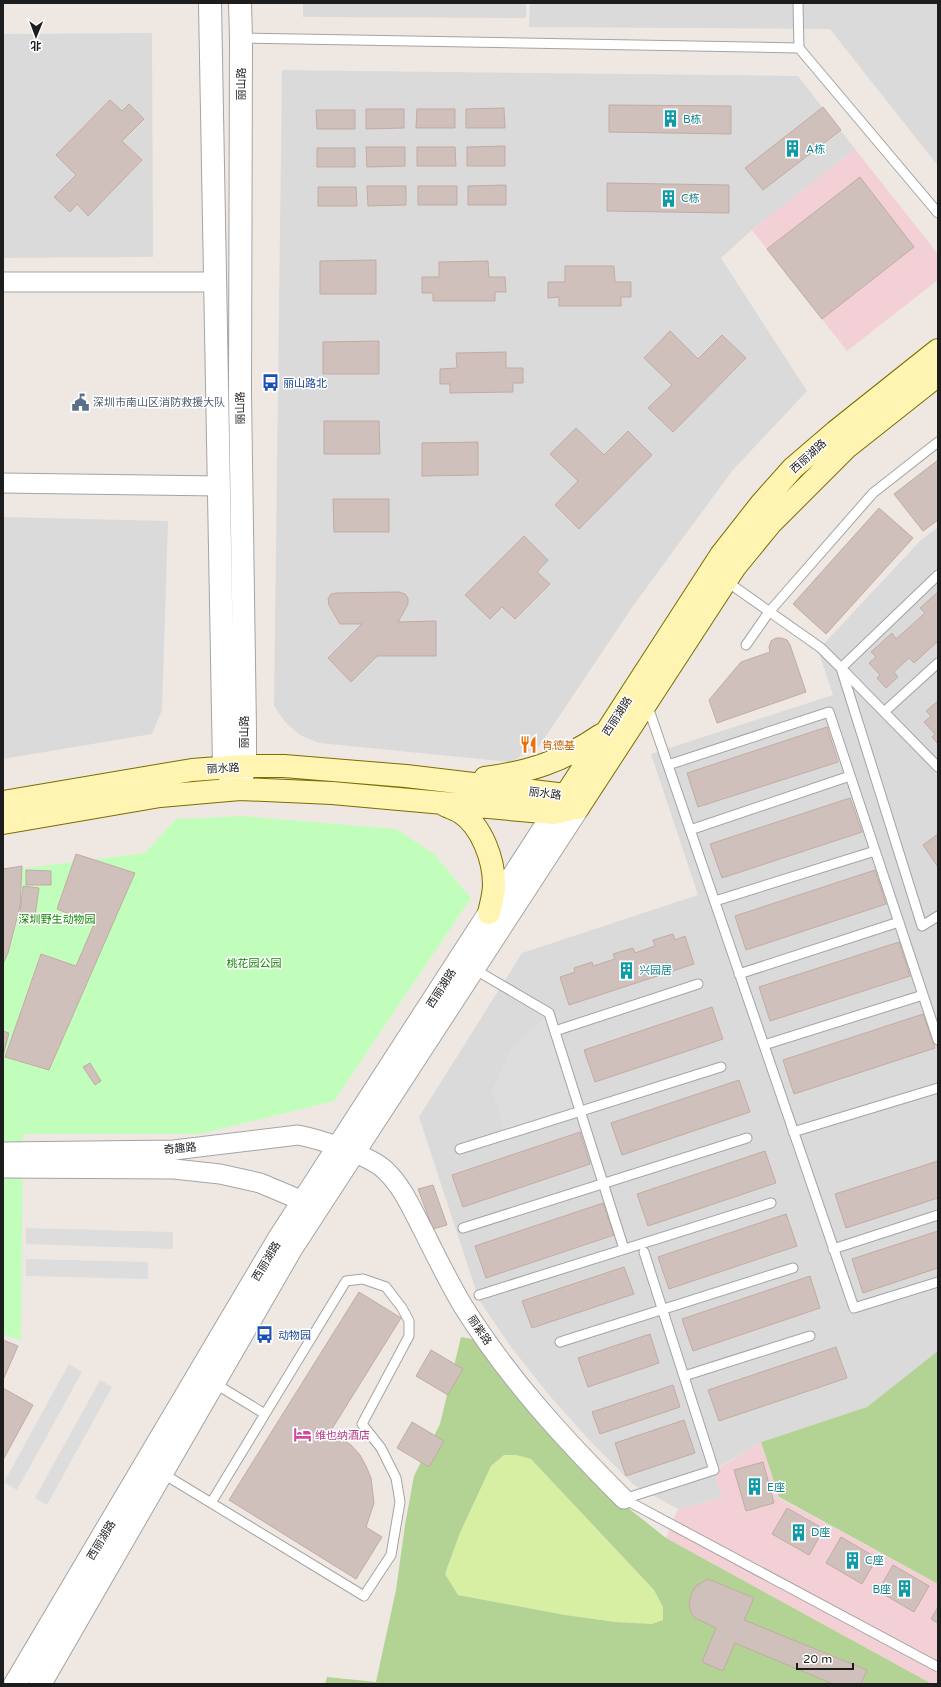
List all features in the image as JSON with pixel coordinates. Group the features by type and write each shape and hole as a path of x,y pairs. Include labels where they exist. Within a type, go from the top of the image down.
{"main road":[{"name":"西丽湖路","path":"572,801 607,731 721,555 760,504 793,468 835,432 938,350"},
{"name":"西丽湖路","path":"572,801 647,703 735,567 771,523 847,448 938,375"},
{"path":"448,781 479,779 531,770 556,761 580,749 607,731"},
{"name":"丽水路","path":"3,802 185,771 234,767 284,766 448,781 572,801"},
{"name":"丽水路","path":"3,823 160,796 240,789 332,793 554,813 572,801"},
{"path":"436,802 460,812 473,825 484,841 492,866 494,886 490,913"}],"street":[{"name":"丽山路","path":"210,3 219,486 234,767 240,789"},
{"name":"丽山路","path":"234,767 240,393 240,3"},
{"path":"3,282 215,282"},
{"path":"3,483 219,486"},
{"name":"西丽湖路","path":"346,1150 474,969 572,801"},
{"name":"西丽湖路","path":"15,1684 274,1246 311,1204 346,1150 490,913 554,813"},
{"name":"奇趣路","path":"3,1152 174,1150 298,1135 318,1139 346,1150"},
{"name":"丽紫路","path":"346,1150 383,1168 400,1186 463,1305 498,1357 536,1406 577,1452 624,1499"},
{"name":"奇趣路","path":"3,1168 174,1169 242,1178 260,1183 311,1204"},
{"name":"西丽湖路","path":"40,1684 291,1249 311,1204"}],"lane":[{"path":"798,3 799,48 938,213"},
{"path":"241,38 799,48"},
{"path":"746,645 769,612 873,493 938,442"},
{"path":"841,668 938,575"},
{"path":"726,581 821,648 938,767"},
{"path":"884,712 938,663"},
{"path":"841,668 922,926 938,916"},
{"path":"647,703 854,1308 938,1282"},
{"path":"668,765 829,712 938,1040"},
{"path":"690,830 850,776"},
{"path":"715,901 875,851"},
{"path":"739,974 899,922"},
{"path":"474,969 549,1013 624,1249"},
{"path":"555,1031 698,984"},
{"path":"764,1045 923,995"},
{"path":"460,1149 721,1067"},
{"path":"793,1132 938,1088"},
{"path":"463,1228 748,1138"},
{"path":"478,1295 771,1203"},
{"path":"833,1249 938,1215"},
{"path":"624,1499 714,1470 644,1252"},
{"path":"560,1342 793,1268"},
{"path":"162,1473 211,1503 364,1596 391,1555 400,1502 396,1478 381,1448 362,1424 410,1336 409,1321 402,1308 386,1286 363,1279 346,1281 211,1503"},
{"path":"684,1376 810,1336"},
{"path":"214,1383 265,1414"},
{"path":"624,1499 938,1667"}],"shaded area":[{"path":"303,3 526,3 526,18 303,17"},
{"path":"530,3 938,3 938,166 830,29 529,27"},
{"path":"152,33 153,257 3,258 3,34"},
{"path":"282,70 798,76 855,149 752,230 721,258 807,391 732,471 633,606 540,745 511,762 319,743 300,735 285,722 274,706"},
{"path":"855,149 938,254 938,280 847,351 752,230"},
{"path":"3,517 168,521 162,710 152,734 3,759"},
{"path":"938,527 938,1352 867,1407 761,1442 714,1470 722,1498 678,1509 634,1485 590,1441 549,1395 511,1347 479,1300 419,1117 522,953 698,895 651,754 833,695 818,650 920,541"},
{"path":"547,1015 578,1110 504,1133 492,1090 511,1049"},
{"path":"26,1228 173,1232 173,1249 26,1244"},
{"path":"26,1259 148,1262 148,1279 26,1276"},
{"path":"69,1364 82,1372 17,1490 4,1482"},
{"path":"100,1380 112,1387 47,1505 35,1498"},
{"path":"761,1442 779,1498 938,1584 938,1684 932,1684 666,1538 678,1509 722,1498 714,1471"}],"green space":[{"name":"桃花园公园","path":"243,816 396,829 434,854 471,898 334,1101 200,1134 23,1134 21,1341 3,1334 3,871 145,853 176,819"},
{"path":"461,1337 477,1340 613,1496 666,1538 932,1684 325,1684 327,1677 376,1682 396,1590 405,1525 414,1476 440,1424","holes":["504,1455 516,1455 531,1459 654,1590 663,1607 663,1620 652,1624 615,1622 565,1615 458,1595 445,1574 460,1533 491,1466"]},
{"path":"938,1351 938,1584 779,1497 761,1442 867,1407"},
{"path":"504,1455 517,1455 531,1459 654,1590 663,1607 663,1620 652,1624 615,1622 565,1615 458,1595 445,1575 460,1533 491,1466"}],"building":[{"path":"110,100 122,111 129,104 144,119 122,141 142,160 88,216 77,204 70,212 54,197 76,175 56,155"},
{"name":"B栋","path":"609,105 731,106 731,134 609,132"},
{"name":"A栋","path":"823,107 841,130 763,190 745,168"},
{"path":"504,108 505,128 466,128 466,109"},
{"path":"366,109 404,109 404,128 366,129"},
{"path":"417,109 455,109 455,128 416,128"},
{"path":"316,110 355,110 355,129 317,129"},
{"path":"505,146 505,166 467,166 467,147"},
{"path":"366,147 405,147 405,166 367,167"},
{"path":"417,147 455,147 456,166 417,166"},
{"path":"317,148 355,148 355,167 317,167"},
{"path":"860,177 914,247 822,319 767,249"},
{"name":"C栋","path":"607,183 729,185 729,213 607,211"},
{"path":"506,185 506,205 468,205 468,186"},
{"path":"367,186 406,186 406,205 368,206"},
{"path":"418,186 457,186 457,205 418,205"},
{"path":"318,187 356,187 357,206 318,206"},
{"path":"376,260 376,294 320,294 320,261"},
{"path":"488,261 489,277 505,277 506,292 495,292 495,301 433,301 433,293 422,293 422,277 439,277 439,262"},
{"path":"565,266 614,266 615,282 631,282 631,297 621,297 621,306 559,306 559,297 548,298 548,282 565,282"},
{"path":"670,331 698,359 722,335 746,358 673,432 648,408 672,385 644,358"},
{"path":"379,341 379,374 323,374 323,342"},
{"path":"506,352 506,368 523,368 523,383 513,383 513,392 450,393 450,384 440,384 440,369 457,368 456,353"},
{"path":"324,421 379,421 380,454 324,454"},
{"path":"576,428 604,455 628,431 652,455 579,529 555,505 578,481 550,454"},
{"path":"478,442 478,475 422,476 422,443"},
{"path":"938,460 938,520 923,531 894,494"},
{"path":"333,499 389,499 389,532 334,532"},
{"path":"879,508 913,538 826,634 793,604"},
{"path":"524,536 548,560 537,572 550,584 515,619 502,607 490,619 465,595"},
{"path":"399,592 405,594 408,598 408,604 398,622 436,621 436,656 377,656 351,682 328,658 362,624 340,624 329,605 328,599 331,594 337,593"},
{"path":"938,592 938,641 914,663 909,658 894,672 898,677 886,688 877,678 880,675 869,663 876,657 871,652 892,633 896,639 925,613 920,608"},
{"path":"776,638 787,640 790,645 806,692 717,723 709,700 741,662 770,652 769,647 771,641"},
{"path":"938,701 938,744 932,737 935,734 924,722 931,716 926,711"},
{"path":"827,727 838,762 698,807 687,773"},
{"path":"850,798 862,832 722,878 710,844"},
{"path":"938,834 938,867 923,845"},
{"path":"76,854 135,873 49,1070 5,1057 41,954 76,966 94,924 57,909"},
{"path":"22,866 20,906 8,953 3,964 3,869"},
{"path":"26,870 51,871 51,885 26,885"},
{"path":"875,870 886,904 746,950 735,916"},
{"path":"23,886 39,888 34,924 19,922"},
{"name":"兴园居","path":"673,934 675,940 685,936 694,964 569,1005 560,977 575,972 574,968 592,962 593,966 615,959 613,954 633,948 635,953 655,946 653,940"},
{"path":"899,942 910,976 770,1021 759,987"},
{"path":"712,1007 723,1039 595,1082 584,1050"},
{"path":"923,1014 935,1048 794,1094 783,1060"},
{"path":"3,1031 9,1033 3,1056"},
{"path":"90,1063 101,1081 95,1085 83,1067"},
{"path":"739,1080 750,1112 622,1155 611,1123"},
{"path":"580,1132 590,1164 463,1207 452,1175"},
{"path":"765,1151 776,1183 648,1226 637,1194"},
{"path":"938,1161 938,1198 846,1228 835,1194"},
{"path":"433,1185 447,1225 433,1229 418,1189"},
{"path":"603,1203 614,1235 486,1278 475,1246"},
{"path":"786,1214 797,1246 669,1289 658,1257"},
{"path":"938,1231 938,1268 863,1293 852,1259"},
{"path":"624,1267 634,1294 532,1328 522,1301"},
{"path":"810,1276 820,1308 693,1351 682,1319"},
{"name":"维也纳酒店","path":"359,1292 401,1318 330,1432 351,1445 360,1455 366,1466 371,1478 374,1503 366,1527 382,1537 356,1579 229,1500"},
{"path":"650,1334 659,1363 588,1387 578,1358"},
{"path":"3,1340 18,1346 3,1380"},
{"path":"836,1347 847,1378 719,1421 708,1390"},
{"path":"431,1350 463,1369 448,1395 416,1376"},
{"path":"673,1385 680,1407 600,1434 592,1412"},
{"path":"3,1388 33,1405 3,1460"},
{"path":"684,1420 695,1453 626,1476 615,1443"},
{"path":"412,1422 444,1441 429,1467 397,1448"},
{"name":"E座","path":"763,1462 774,1503 746,1511 734,1470"},
{"name":"D座","path":"787,1508 824,1529 809,1555 772,1534"},
{"name":"C座","path":"841,1537 877,1558 862,1584 826,1563"},
{"name":"B座","path":"893,1565 929,1586 914,1612 878,1591"},
{"path":"708,1579 754,1598 744,1620 867,1670 861,1684 833,1684 735,1643 723,1671 702,1662 716,1628 695,1618 691,1612 689,1603 692,1592 696,1586"},
{"path":"938,1607 938,1623 931,1619"}],"place":[{"name":"B栋","path":"670,119"},
{"name":"A栋","path":"793,149"},
{"name":"C栋","path":"668,198"},
{"name":"丽山路北","path":"270,383"},
{"name":"深圳市南山区消防救援大队","path":"80,402"},
{"name":"肯德基","path":"529,745"},
{"name":"兴园居","path":"626,970"},
{"name":"动物园","path":"265,1335"},
{"name":"维也纳酒店","path":"302,1435"},
{"name":"E座","path":"754,1487"},
{"name":"D座","path":"798,1532"},
{"name":"C座","path":"852,1560"},
{"name":"B座","path":"904,1589"}],"park label":[{"name":"深圳野生动物园","path":"57,919"}]}
